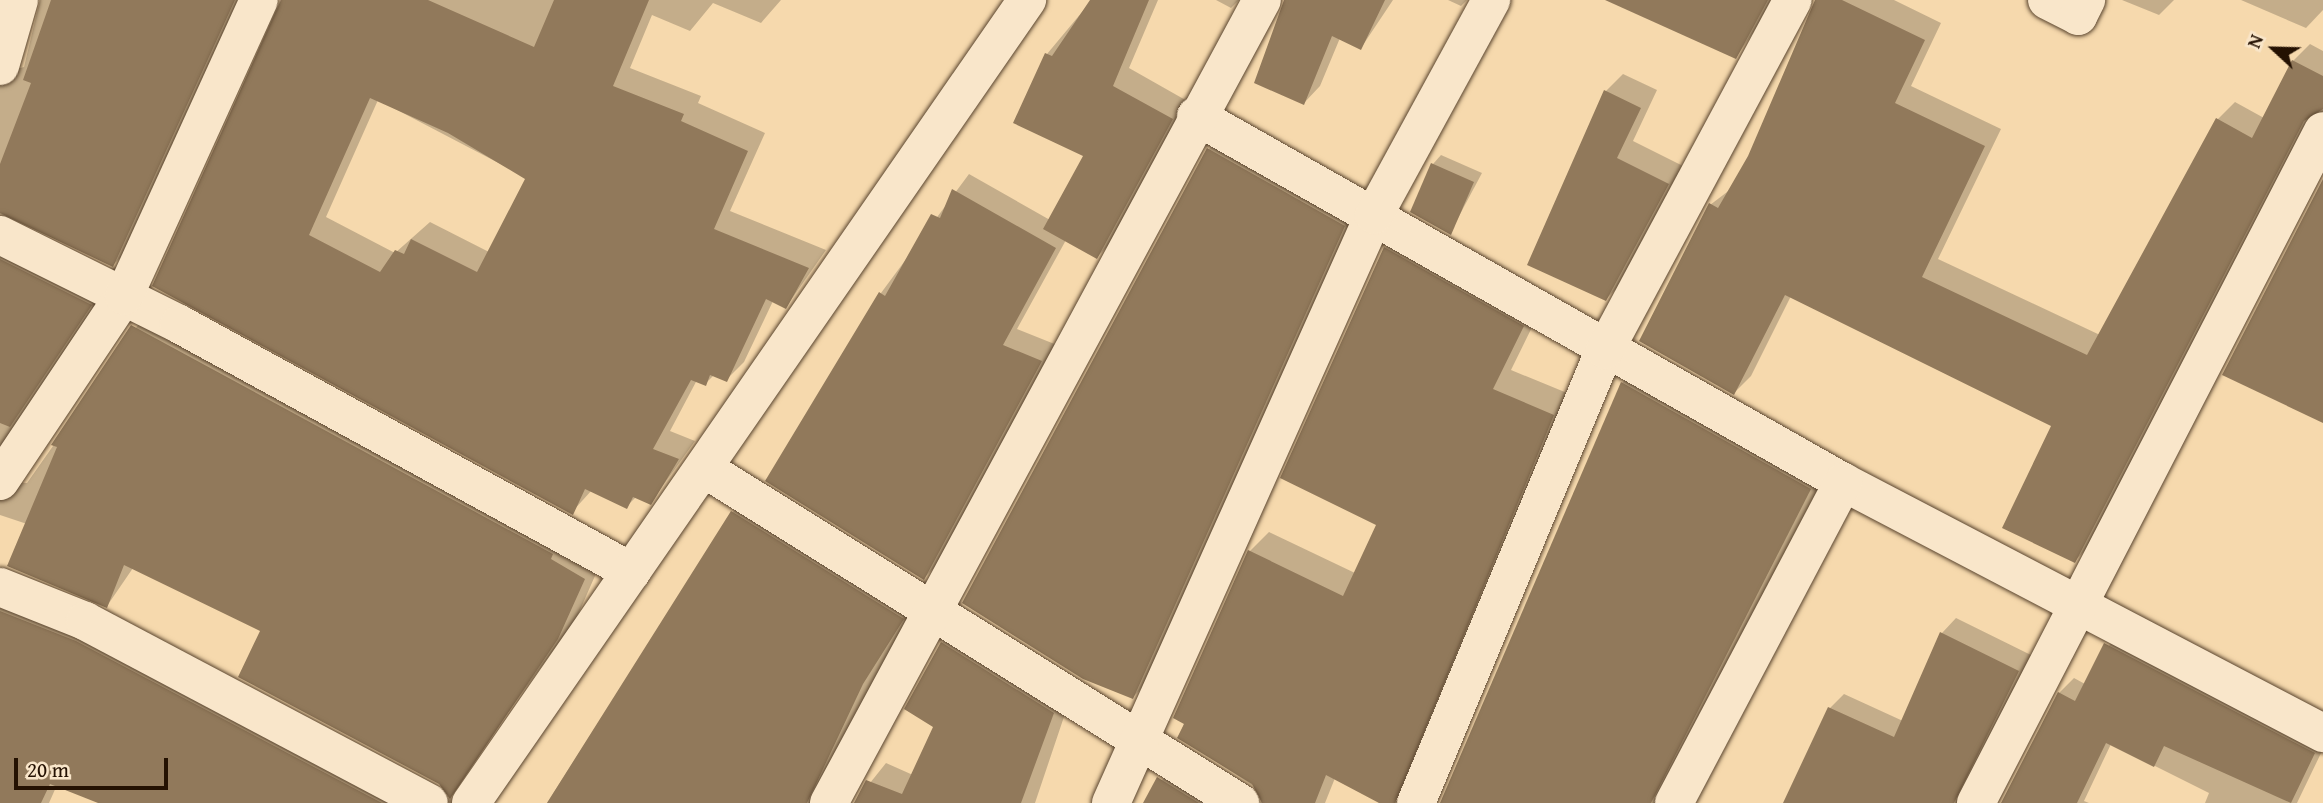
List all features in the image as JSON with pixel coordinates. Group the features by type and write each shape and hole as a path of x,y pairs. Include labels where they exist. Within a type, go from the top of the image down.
{"street":[{"path":"0,66 19,0"},
{"path":"0,481 124,296 259,0"},
{"path":"471,803 705,469 1027,0"},
{"path":"829,803 1196,116 1262,0"},
{"path":"1111,803 1374,215 1491,0"},
{"path":"1416,803 1605,350 1793,0"},
{"path":"2047,0 2078,16 2086,0"},
{"path":"1196,116 1374,215 1605,350 1843,482 2323,733"},
{"path":"1976,803 2074,604 2323,131"},
{"path":"0,235 124,296 632,572"},
{"path":"705,469 1139,743 1240,803"},
{"path":"1674,803 1843,482"},
{"path":"0,586 85,621 429,803"}],"building":[{"path":"51,0 235,0 113,267 0,213 0,164 31,83 23,80"},
{"path":"281,0 428,0 534,47 554,0 649,0 613,86 684,114 681,121 748,151 714,229 809,268 786,309 766,299 727,382 710,375 706,386 691,380 653,449 679,459 651,505 633,497 627,509 585,489 573,515 152,286","holes":["370,98 448,133 525,179 477,272 411,239 404,254 395,250 380,272 309,235"]},
{"path":"1090,0 1149,0 1113,86 1173,119 1097,259 1043,229 1083,156 1013,123 1045,53 1052,56"},
{"path":"1284,0 1385,0 1361,50 1332,36 1304,105 1254,83"},
{"path":"1605,0 1768,0 1736,59"},
{"path":"1815,0 1842,0 1925,40 1895,103 1985,146 1922,277 2087,355 2216,118 2252,138 2292,60 2323,76 2323,109 2304,121 2075,563 2002,528 2051,426 1785,295 1734,395 1639,341 1709,203 1718,208 1748,156"},
{"path":"1604,90 1641,108 1617,158 1669,184 1606,301 1527,265"},
{"path":"1207,148 1345,226 1133,699 1083,679 962,603"},
{"path":"1431,163 1474,182 1451,235 1410,212"},
{"path":"2323,179 2323,423 2222,375"},
{"path":"952,189 1056,248 1003,345 1042,361 924,580 765,481 879,292 885,296 931,214 940,218"},
{"path":"1384,247 1524,326 1493,389 1554,415 1395,803 1379,803 1326,775 1315,803 1262,803 1252,784 1177,738 1184,724 1173,718 1248,550 1343,596 1376,525 1280,478"},
{"path":"0,259 92,305 10,427 0,423"},
{"path":"131,325 553,554 551,559 585,579 558,639 450,799 439,784 238,677 260,631 124,565 107,608 7,566 57,447 51,445"},
{"path":"1621,382 1811,489 1651,803 1440,803"},
{"path":"731,511 904,619 863,684 807,803 547,803"},
{"path":"0,611 76,641 382,803 98,803 50,784 41,803 0,803"},
{"path":"1940,632 2019,671 1954,803 1783,803 1828,707 1894,737"},
{"path":"941,642 1054,713 1021,803 854,803 866,780 902,794 933,727 904,709"},
{"path":"2104,643 2315,753 2291,803 2164,746 2154,767 2106,743 2077,803 2001,803 2058,692 2075,701"},
{"path":"1157,777 1199,803 1143,803"}]}
